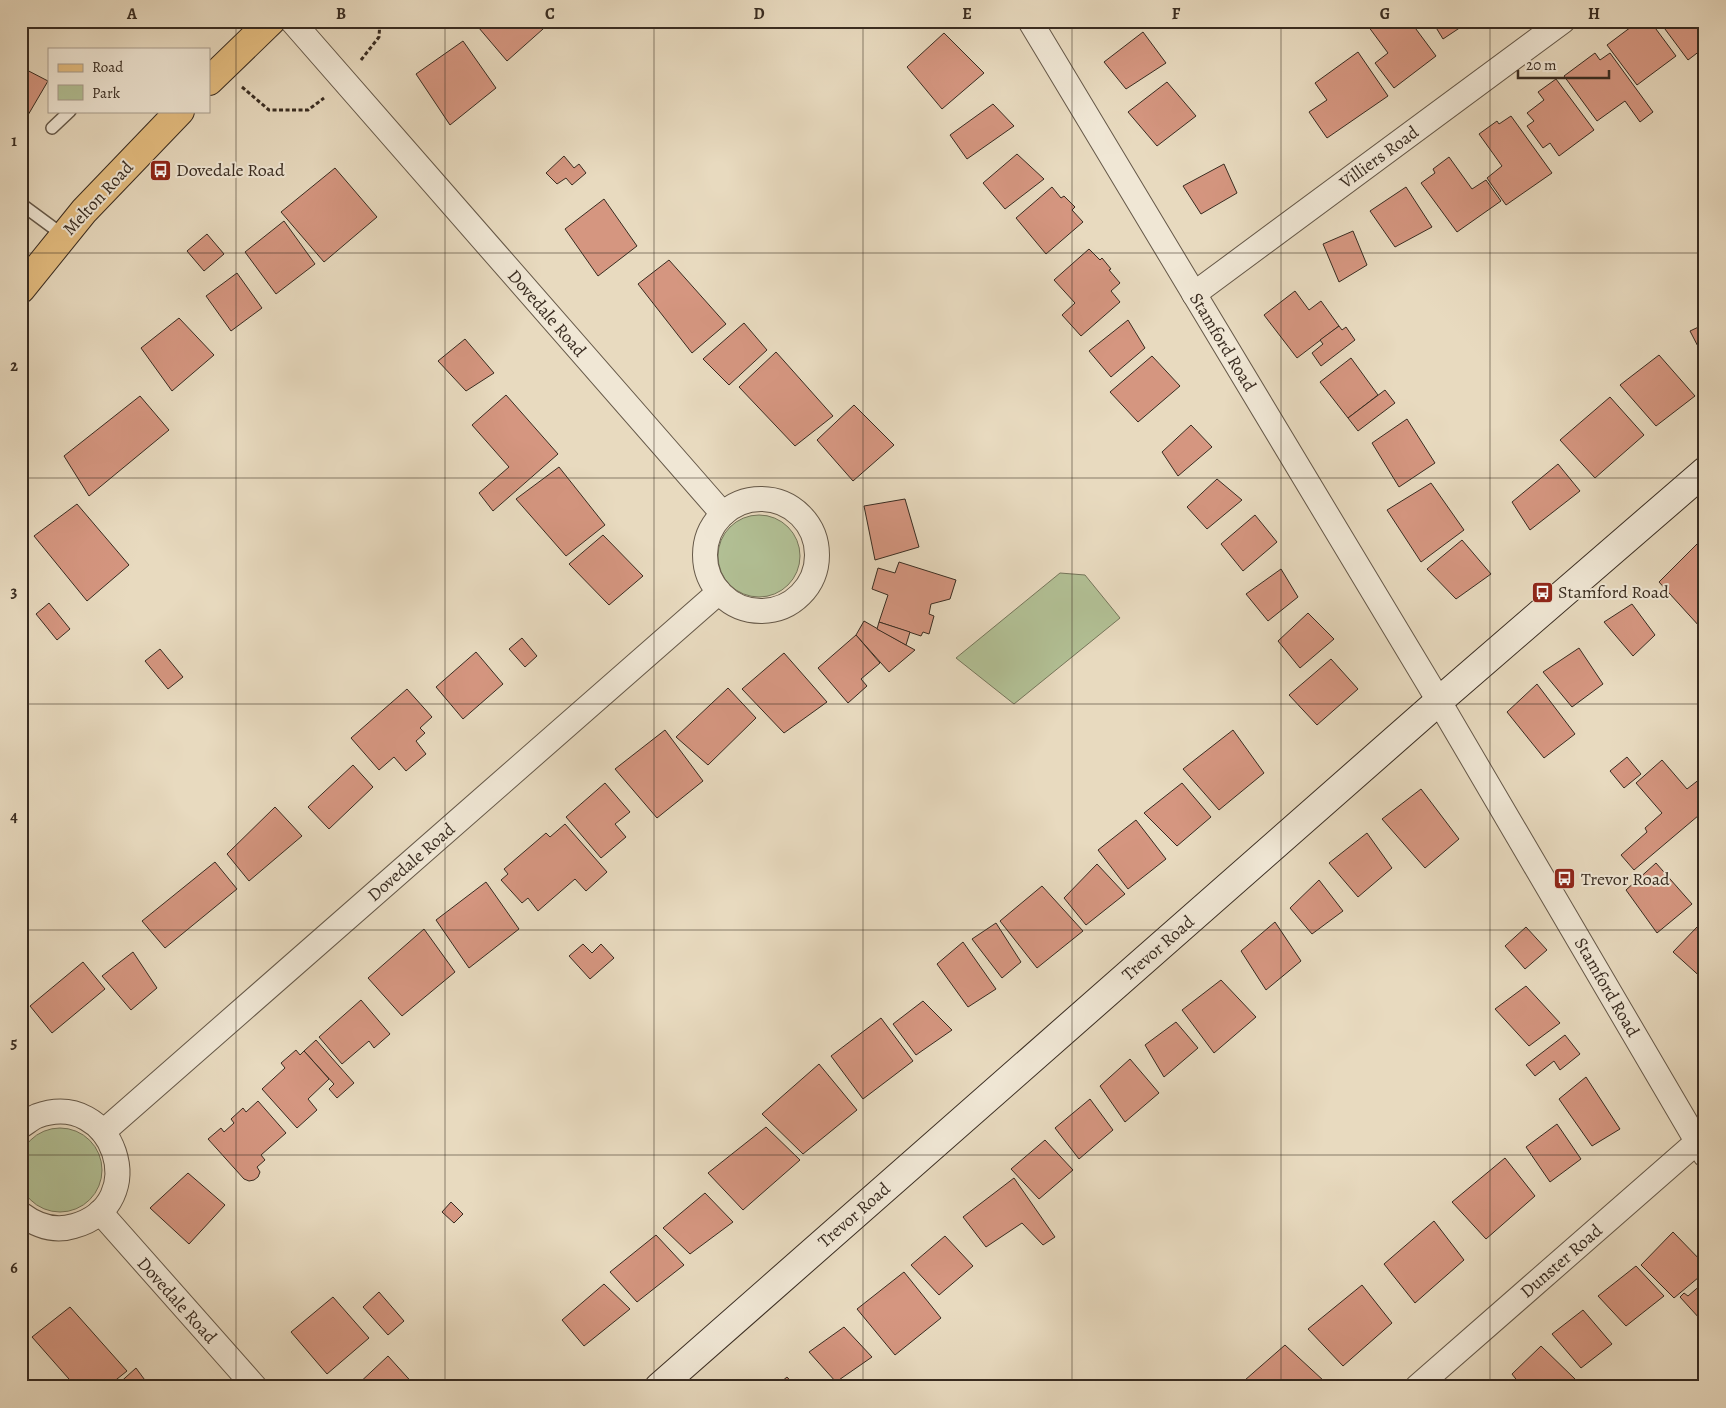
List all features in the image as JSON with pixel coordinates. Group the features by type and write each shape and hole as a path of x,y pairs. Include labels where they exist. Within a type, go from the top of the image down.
{"main road":[{"path":"210,80 271,21"},
{"name":"Melton Road","path":"21,289 63,236 179,112"}],"street":[{"name":"Dovedale Road","path":"292,21 723,514"},
{"name":"Stamford Road","path":"1030,21 1439,701 1702,1144"},
{"name":"Villiers Road","path":"1194,294 1564,21"},
{"name":"Trevor Road","path":"659,1387 1439,701 1705,471"},
{"path":"755,499 772,500 789,506 803,517 813,532 818,549 816,567 810,584 799,598 784,607 766,612 749,611 732,604 719,592 710,578 705,561 706,544 712,527 723,514 738,504 755,499"},
{"name":"Dovedale Road","path":"103,1132 719,592"},
{"path":"21,1126 36,1117 54,1112 72,1113 89,1120 103,1132 113,1146 118,1164 117,1182 111,1198 100,1212 85,1223 67,1228 49,1228 32,1222 21,1214"},
{"name":"Dunster Road","path":"1417,1387 1702,1144"},
{"name":"Dovedale Road","path":"100,1212 255,1387"}],"lane":[{"path":"52,128 69,112"},
{"path":"21,204 63,236"}],"green space":[{"path":"759,515 775,518 788,527 797,540 800,556 797,572 788,585 775,594 759,597 743,594 730,585 721,572 718,556 721,540 730,527 743,518"},
{"path":"1060,573 1085,575 1120,618 1014,704 956,658"},
{"path":"60,1128 76,1131 90,1140 99,1154 102,1170 99,1186 90,1200 76,1209 60,1212 44,1209 30,1200 21,1186 18,1170 21,1154 30,1140 44,1131"}],"building":[{"path":"473,21 552,21 507,61"},
{"path":"909,21 922,21 914,28"},
{"path":"1132,21 1143,21 1136,27"},
{"path":"1374,21 1410,21 1436,56 1394,88 1375,63 1388,53 1368,26"},
{"path":"1432,21 1470,21 1443,39"},
{"path":"1639,21 1650,21 1676,56 1637,85 1607,45"},
{"path":"1659,21 1705,21 1705,47 1688,60"},
{"path":"1143,32 1166,63 1126,89 1104,62"},
{"path":"944,33 984,73 942,109 907,67"},
{"path":"463,41 496,88 450,125 416,74"},
{"path":"1358,52 1388,96 1327,138 1309,112 1327,100 1315,83"},
{"path":"1595,53 1600,60 1610,53 1653,112 1640,122 1625,101 1597,121 1564,76"},
{"path":"21,67 48,81 21,127"},
{"path":"1556,79 1594,130 1559,156 1550,143 1543,148 1527,126 1534,121 1527,113 1544,100 1538,92"},
{"path":"1167,82 1196,116 1157,146 1128,112"},
{"path":"993,104 1014,126 967,159 950,135"},
{"path":"1511,116 1552,173 1506,205 1487,178 1502,166 1479,134 1497,121 1499,124"},
{"path":"1017,154 1044,179 1005,209 983,183"},
{"path":"564,156 574,168 579,164 586,173 572,185 566,178 557,184 546,173"},
{"path":"1449,157 1472,189 1486,180 1501,201 1457,232 1421,183 1435,173 1433,169"},
{"path":"1224,164 1237,193 1201,214 1183,186"},
{"path":"335,168 377,217 324,262 281,212"},
{"path":"1052,187 1061,198 1064,196 1075,207 1072,210 1083,222 1046,254 1016,218"},
{"path":"1406,187 1432,227 1395,247 1370,211"},
{"path":"604,199 637,246 598,276 565,229"},
{"path":"284,221 315,264 276,294 245,252"},
{"path":"1353,231 1367,265 1339,282 1323,244"},
{"path":"207,234 224,254 204,271 187,251"},
{"path":"1089,249 1100,260 1102,258 1120,283 1111,291 1120,302 1081,336 1062,315 1075,303 1054,280"},
{"path":"669,260 726,324 692,353 638,284"},
{"path":"237,273 262,308 231,331 206,296"},
{"path":"1295,291 1309,310 1321,301 1339,326 1297,358 1264,315"},
{"path":"179,318 214,355 172,391 141,348"},
{"path":"1128,320 1145,348 1111,377 1089,351"},
{"path":"744,323 767,350 729,385 703,359"},
{"path":"1705,324 1705,360 1690,331"},
{"path":"1339,326 1342,330 1346,327 1355,340 1321,366 1312,353 1323,344 1320,340"},
{"path":"465,339 494,373 466,391 438,361"},
{"path":"776,352 833,416 795,446 739,387"},
{"path":"1659,355 1695,396 1656,426 1620,385"},
{"path":"1152,356 1180,386 1138,422 1110,392"},
{"path":"1351,358 1378,395 1348,418 1320,382"},
{"path":"1385,390 1395,403 1358,431 1348,418"},
{"path":"506,395 558,454 493,511 479,493 509,467 472,425"},
{"path":"140,396 169,430 89,496 64,456"},
{"path":"1610,397 1644,435 1595,478 1560,440"},
{"path":"854,405 894,445 853,481 817,440"},
{"path":"1407,419 1435,463 1399,487 1372,443"},
{"path":"1191,425 1212,447 1178,476 1162,452"},
{"path":"1558,464 1580,491 1530,530 1512,502"},
{"path":"559,467 605,525 566,556 516,499"},
{"path":"1217,479 1242,500 1207,529 1187,507"},
{"path":"1431,483 1464,530 1421,562 1387,510"},
{"path":"905,499 919,547 875,560 864,506"},
{"path":"77,504 129,565 87,601 34,536"},
{"path":"1255,515 1277,542 1243,571 1221,544"},
{"path":"603,535 643,576 609,605 569,564"},
{"path":"1462,540 1491,574 1456,599 1427,569"},
{"path":"1699,542 1705,548 1705,623 1700,627 1659,582"},
{"path":"899,562 956,580 950,599 931,604 929,614 934,616 929,634 923,632 921,636 879,622 888,595 872,589 878,568 895,573"},
{"path":"1281,569 1298,597 1268,621 1246,594"},
{"path":"49,603 70,629 57,640 36,614"},
{"path":"1632,604 1655,635 1633,656 1604,622"},
{"path":"1308,613 1334,639 1300,668 1278,641"},
{"path":"864,621 915,650 889,672 856,635"},
{"path":"879,622 910,632 906,645 877,629"},
{"path":"856,635 880,663 861,679 867,686 848,703 818,668"},
{"path":"522,638 537,656 525,667 509,649"},
{"path":"1579,648 1603,684 1572,707 1543,672"},
{"path":"160,649 183,677 168,689 145,661"},
{"path":"476,652 503,684 463,719 436,687"},
{"path":"784,653 827,702 784,733 742,689"},
{"path":"1331,659 1358,689 1317,725 1289,695"},
{"path":"1537,684 1575,734 1544,758 1507,712"},
{"path":"728,688 756,718 708,765 676,737"},
{"path":"407,689 432,717 420,728 425,733 416,741 426,754 406,771 394,757 379,770 351,738"},
{"path":"665,730 703,781 657,818 615,769"},
{"path":"1233,730 1264,773 1219,810 1183,769"},
{"path":"1627,757 1641,774 1624,788 1610,771"},
{"path":"1662,760 1687,789 1705,775 1705,799 1700,803 1705,810 1634,870 1621,855 1647,832 1645,828 1662,813 1636,783"},
{"path":"353,765 373,787 329,829 308,807"},
{"path":"605,783 630,812 615,824 626,837 601,858 566,817"},
{"path":"1182,783 1211,817 1177,846 1144,813"},
{"path":"1421,789 1459,839 1425,868 1382,819"},
{"path":"275,807 302,836 249,881 227,854"},
{"path":"1136,820 1166,859 1128,889 1098,850"},
{"path":"565,824 607,872 586,891 575,879 538,911 528,898 522,903 501,880 508,874 504,869 546,833 550,837"},
{"path":"1367,833 1392,868 1358,897 1329,863"},
{"path":"215,862 237,889 165,948 142,921"},
{"path":"1656,863 1692,904 1657,933 1626,890"},
{"path":"1097,864 1125,894 1086,925 1064,898"},
{"path":"1319,880 1343,911 1312,934 1290,908"},
{"path":"1705,880 1705,892 1699,883"},
{"path":"486,882 519,929 469,968 436,920"},
{"path":"1042,886 1083,931 1037,968 1000,921"},
{"path":"1275,922 1301,961 1266,990 1241,951"},
{"path":"996,923 1021,962 1002,978 972,939"},
{"path":"1698,926 1705,933 1705,981 1673,952"},
{"path":"1526,927 1547,950 1525,969 1505,946"},
{"path":"424,929 455,972 402,1016 368,978"},
{"path":"963,942 996,989 968,1007 937,964"},
{"path":"583,944 592,953 601,944 614,958 590,979 569,956"},
{"path":"133,952 157,988 131,1010 102,976"},
{"path":"83,962 105,989 52,1033 30,1006"},
{"path":"1221,980 1256,1017 1214,1053 1182,1010"},
{"path":"1526,986 1560,1023 1529,1046 1495,1009"},
{"path":"361,1000 390,1034 374,1048 369,1041 342,1064 319,1037"},
{"path":"923,1001 952,1030 916,1055 893,1024"},
{"path":"881,1018 913,1061 863,1099 831,1056"},
{"path":"1176,1022 1198,1048 1164,1077 1145,1045"},
{"path":"1565,1035 1580,1054 1560,1070 1554,1061 1535,1076 1526,1065"},
{"path":"316,1040 354,1083 337,1098 329,1089 334,1084 304,1051"},
{"path":"296,1050 300,1055 304,1051 329,1079 308,1099 317,1110 297,1128 262,1089 285,1068 281,1063"},
{"path":"1130,1059 1159,1093 1125,1122 1100,1086"},
{"path":"819,1064 857,1110 803,1154 762,1114"},
{"path":"1586,1077 1620,1129 1592,1146 1559,1099"},
{"path":"1090,1099 1113,1130 1079,1159 1055,1128"},
{"path":"258,1101 286,1133 261,1155 265,1160 257,1167 260,1172 258,1177 249,1181 244,1179 208,1139 221,1128 224,1132 234,1123 231,1119 243,1108 246,1112"},
{"path":"1557,1124 1581,1159 1550,1182 1526,1147"},
{"path":"766,1127 800,1160 743,1210 708,1173"},
{"path":"1045,1140 1073,1170 1039,1199 1011,1169"},
{"path":"1505,1158 1535,1196 1486,1239 1452,1202"},
{"path":"188,1173 225,1205 189,1244 150,1208"},
{"path":"1014,1178 1055,1237 1043,1245 1022,1223 986,1247 963,1217"},
{"path":"705,1193 733,1222 690,1254 663,1228"},
{"path":"451,1202 463,1214 454,1223 442,1212"},
{"path":"1434,1221 1464,1260 1415,1303 1384,1264"},
{"path":"1673,1232 1705,1265 1705,1272 1674,1298 1641,1265"},
{"path":"656,1235 684,1265 637,1302 610,1272"},
{"path":"945,1236 973,1266 939,1295 911,1265"},
{"path":"1636,1266 1664,1296 1626,1326 1598,1296"},
{"path":"904,1272 941,1318 895,1355 857,1309"},
{"path":"604,1284 630,1309 584,1346 562,1320"},
{"path":"1702,1284 1705,1288 1705,1315 1700,1319 1680,1297 1684,1293 1688,1296"},
{"path":"1362,1285 1392,1323 1343,1366 1308,1329"},
{"path":"379,1292 404,1321 388,1335 363,1307"},
{"path":"333,1297 369,1338 327,1374 291,1332"},
{"path":"70,1307 127,1371 107,1387 76,1387 32,1337"},
{"path":"1583,1310 1612,1344 1581,1368 1552,1334"},
{"path":"844,1327 872,1357 836,1382 809,1352"},
{"path":"1285,1345 1324,1381 1318,1387 1237,1387"},
{"path":"1541,1346 1575,1379 1565,1387 1522,1387 1512,1374"},
{"path":"388,1356 416,1387 355,1387"},
{"path":"136,1368 150,1387 115,1387"},
{"path":"787,1377 796,1387 775,1387"}],"place":[{"name":"Dovedale Road","path":"160,170"},
{"name":"Stamford Road","path":"1542,592"},
{"name":"Trevor Road","path":"1565,879"}]}
